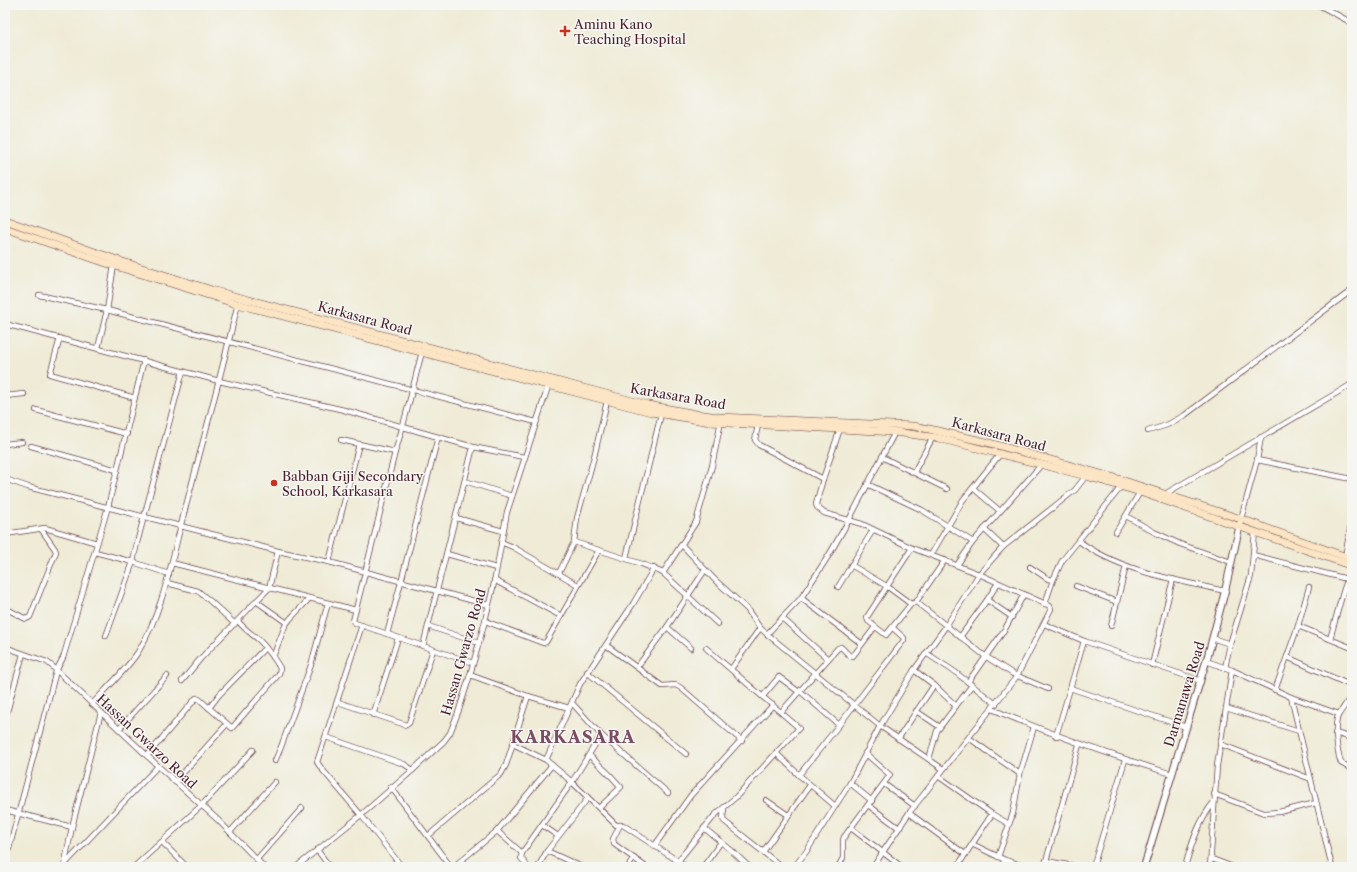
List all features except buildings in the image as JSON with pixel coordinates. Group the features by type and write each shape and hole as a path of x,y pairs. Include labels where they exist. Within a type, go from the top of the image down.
{"main road":[{"name":"Karkasara Road","path":"5,220 115,262"},
{"name":"Karkasara Road","path":"5,228 238,301 422,352 648,405 722,420 758,425 854,426 933,437 1001,453 1121,486 1349,558"},
{"name":"Karkasara Road","path":"238,301 550,382 607,401 661,414 710,422 722,420 841,426"},
{"name":"Karkasara Road","path":"863,427 913,426 930,429 966,437 1112,477 1165,494 1240,523 1255,532 1352,566"}],"street":[{"path":"1319,5 1352,23"},
{"path":"98,348 115,262"},
{"path":"1148,432 1167,425 1184,415 1352,290"},
{"path":"39,295 106,310 536,422"},
{"path":"92,704 138,650 157,613 167,583 180,526 220,381 238,301"},
{"path":"5,324 220,381 344,410 473,447 524,458"},
{"path":"60,338 50,374 135,398"},
{"path":"422,352 395,452 353,621 362,626 473,663"},
{"path":"5,864 56,671 63,658 108,507 144,360"},
{"path":"106,636 133,562 183,371"},
{"name":"Hassan Gwarzo Road","path":"296,867 361,815 391,787 413,770 444,741 450,733 470,675 485,621 494,580 504,520 550,382"},
{"path":"1165,494 1352,384"},
{"path":"5,396 24,394"},
{"path":"559,573 574,542 577,518 594,457 607,401"},
{"path":"36,410 127,434"},
{"path":"626,558 661,414"},
{"path":"663,572 696,522 712,466 722,420"},
{"path":"758,425 755,440 759,445 823,479"},
{"path":"841,426 823,479 816,504 817,507 824,513 849,520 912,548 931,554 1024,594 1050,606 1051,609 1017,676 909,813 873,867"},
{"path":"767,634 801,598 849,520 895,432"},
{"path":"387,634 402,582 438,437"},
{"path":"914,472 933,437"},
{"path":"1240,523 1257,460 1261,437"},
{"path":"341,440 395,452"},
{"path":"5,444 22,442"},
{"path":"329,562 359,444"},
{"path":"31,446 117,470"},
{"path":"423,646 438,592 473,447"},
{"path":"931,554 963,500 1001,453"},
{"path":"882,456 947,489"},
{"path":"1257,460 1352,479"},
{"path":"957,565 973,542 1042,464"},
{"path":"794,867 806,852 850,783 880,726 914,670 946,626 978,574 1003,547 1075,490 1086,476"},
{"path":"5,479 28,487 225,536 278,551 329,562 365,573 488,605"},
{"path":"465,481 512,496"},
{"path":"867,484 922,510 973,542"},
{"path":"1045,604 1053,580 1062,561 1121,486"},
{"path":"973,488 1000,511"},
{"path":"1116,532 1140,492"},
{"path":"1126,516 1154,532 1180,544 1231,562"},
{"path":"456,518 503,531"},
{"path":"1349,558 1352,519"},
{"name":"Darmanawa Road","path":"1144,867 1201,680 1225,591 1240,523"},
{"path":"5,534 45,528 97,543"},
{"path":"5,608 26,619 30,617 56,552 41,529"},
{"path":"984,529 1003,547"},
{"path":"838,587 873,530"},
{"path":"1225,668 1230,644 1251,576 1255,532"},
{"path":"1079,540 1094,551 1126,566 1225,591"},
{"path":"501,542 513,547 578,585"},
{"path":"574,542 626,558 663,572 718,624"},
{"path":"682,545 705,570 747,609 760,628 880,726 943,769"},
{"path":"912,548 888,587 867,617 868,621 886,635 914,603 945,560"},
{"path":"485,621 544,643 546,642 599,550"},
{"path":"182,681 201,658 269,588 278,551"},
{"path":"95,552 133,562 169,574"},
{"path":"447,554 496,568"},
{"path":"1253,555 1347,579"},
{"path":"172,563 356,610"},
{"path":"851,565 914,603 986,656 1017,676 1048,689"},
{"path":"1111,626 1126,566"},
{"path":"1330,639 1352,566"},
{"path":"1030,567 1048,579 1053,580"},
{"path":"546,760 587,672 633,604 654,568"},
{"path":"637,667 667,627 705,570"},
{"path":"1152,665 1173,579"},
{"path":"494,580 561,616"},
{"path":"147,756 196,698 230,727 233,727 279,674 280,668 265,648 243,627 198,591 167,583"},
{"path":"960,637 988,600 998,583"},
{"path":"1076,586 1117,602"},
{"path":"1275,690 1298,626 1309,587"},
{"path":"929,759 935,735 970,684 986,656 1012,617 1024,594"},
{"path":"801,598 862,644"},
{"path":"273,657 287,623 309,599"},
{"path":"988,600 1012,617"},
{"path":"256,601 287,623"},
{"path":"275,760 310,665 328,604"},
{"path":"782,618 828,658"},
{"path":"1044,624 1084,641 1152,665 1201,680"},
{"path":"362,626 317,762 402,867"},
{"path":"428,626 479,642"},
{"path":"1298,626 1352,648"},
{"path":"667,627 691,648"},
{"path":"781,712 839,647 852,657 875,627"},
{"path":"731,669 760,628"},
{"path":"799,775 855,705 904,640 904,638 893,628"},
{"path":"373,715 398,638"},
{"path":"1212,638 1230,644"},
{"path":"1056,736 1084,641"},
{"path":"606,645 662,686 676,685 681,688 742,741"},
{"name":"Hassan Gwarzo Road","path":"5,647 47,662 230,832 264,867"},
{"path":"209,708 219,695 265,648"},
{"path":"678,860 715,815 736,797 799,728 706,648"},
{"path":"338,702 406,725 409,723 433,650"},
{"path":"926,653 996,704"},
{"path":"5,719 22,654"},
{"path":"1287,657 1352,686"},
{"path":"1206,661 1232,670 1291,697 1338,714"},
{"path":"914,670 934,685 956,706"},
{"path":"1210,867 1212,859 1214,794 1220,744 1232,670"},
{"path":"587,672 686,754"},
{"path":"470,675 528,696 569,708"},
{"path":"119,729 167,676"},
{"path":"763,696 779,677 799,691 839,725"},
{"path":"898,739 934,685"},
{"path":"1070,688 1186,726"},
{"path":"1352,692 1350,702 1338,714 1335,734 1341,763 1352,768"},
{"path":"428,836 501,774 506,765 528,696"},
{"path":"1291,697 1332,867"},
{"path":"572,703 601,735 668,793"},
{"path":"655,845 691,795 742,741 773,705"},
{"path":"1226,708 1299,731"},
{"path":"992,709 1079,745 1172,774"},
{"path":"916,711 940,727"},
{"path":"64,866 72,827 101,712"},
{"path":"175,782 227,724"},
{"path":"998,857 1009,824 1020,774 1034,727"},
{"path":"1335,734 1352,738"},
{"path":"528,867 521,858 522,853 572,782 601,735"},
{"path":"326,737 404,764 413,770"},
{"path":"969,738 1020,774"},
{"path":"513,744 546,760 572,782 611,820 618,825 623,825 687,867"},
{"path":"1220,744 1310,779"},
{"path":"1043,867 1079,745"},
{"path":"134,867 202,806 253,750"},
{"path":"776,753 835,806"},
{"path":"838,867 843,858 843,840 890,776 890,774 865,753"},
{"path":"589,755 621,787 599,808"},
{"path":"1094,867 1125,760"},
{"path":"391,787 452,867 497,831 552,765"},
{"path":"64,866 158,766"},
{"path":"938,776 992,814 1009,824"},
{"path":"230,832 275,782"},
{"path":"850,783 870,803 899,828"},
{"path":"884,784 915,806"},
{"path":"763,852 810,785"},
{"path":"1214,794 1264,813 1280,812 1316,803"},
{"path":"538,867 547,851 588,798"},
{"path":"766,800 788,815"},
{"path":"1185,867 1205,814 1214,802"},
{"path":"257,859 302,808"},
{"path":"724,808 724,821 782,867"},
{"path":"5,810 72,827"},
{"path":"909,813 965,854"},
{"path":"957,867 992,814"},
{"path":"542,825 558,836"},
{"path":"618,825 612,842 646,867"},
{"path":"704,828 749,867"},
{"path":"851,828 902,867"},
{"path":"497,831 522,853"},
{"path":"162,842 186,867"},
{"path":"703,867 721,842"},
{"path":"972,844 1005,860 1028,867"},
{"path":"317,850 330,867"},
{"path":"547,851 582,867"},
{"path":"628,867 634,858"},
{"path":"1212,859 1232,867"},
{"path":"1001,867 1005,860"},
{"path":"1046,861 1054,865 1079,867"}],"place":[{"name":"Aminu Kano Teaching Hospital","path":"565,31"},
{"name":"Babban Giji Secondary School, Karkasara","path":"274,483"}],"district":[{"name":"KARKASARA","path":"573,737"}]}
